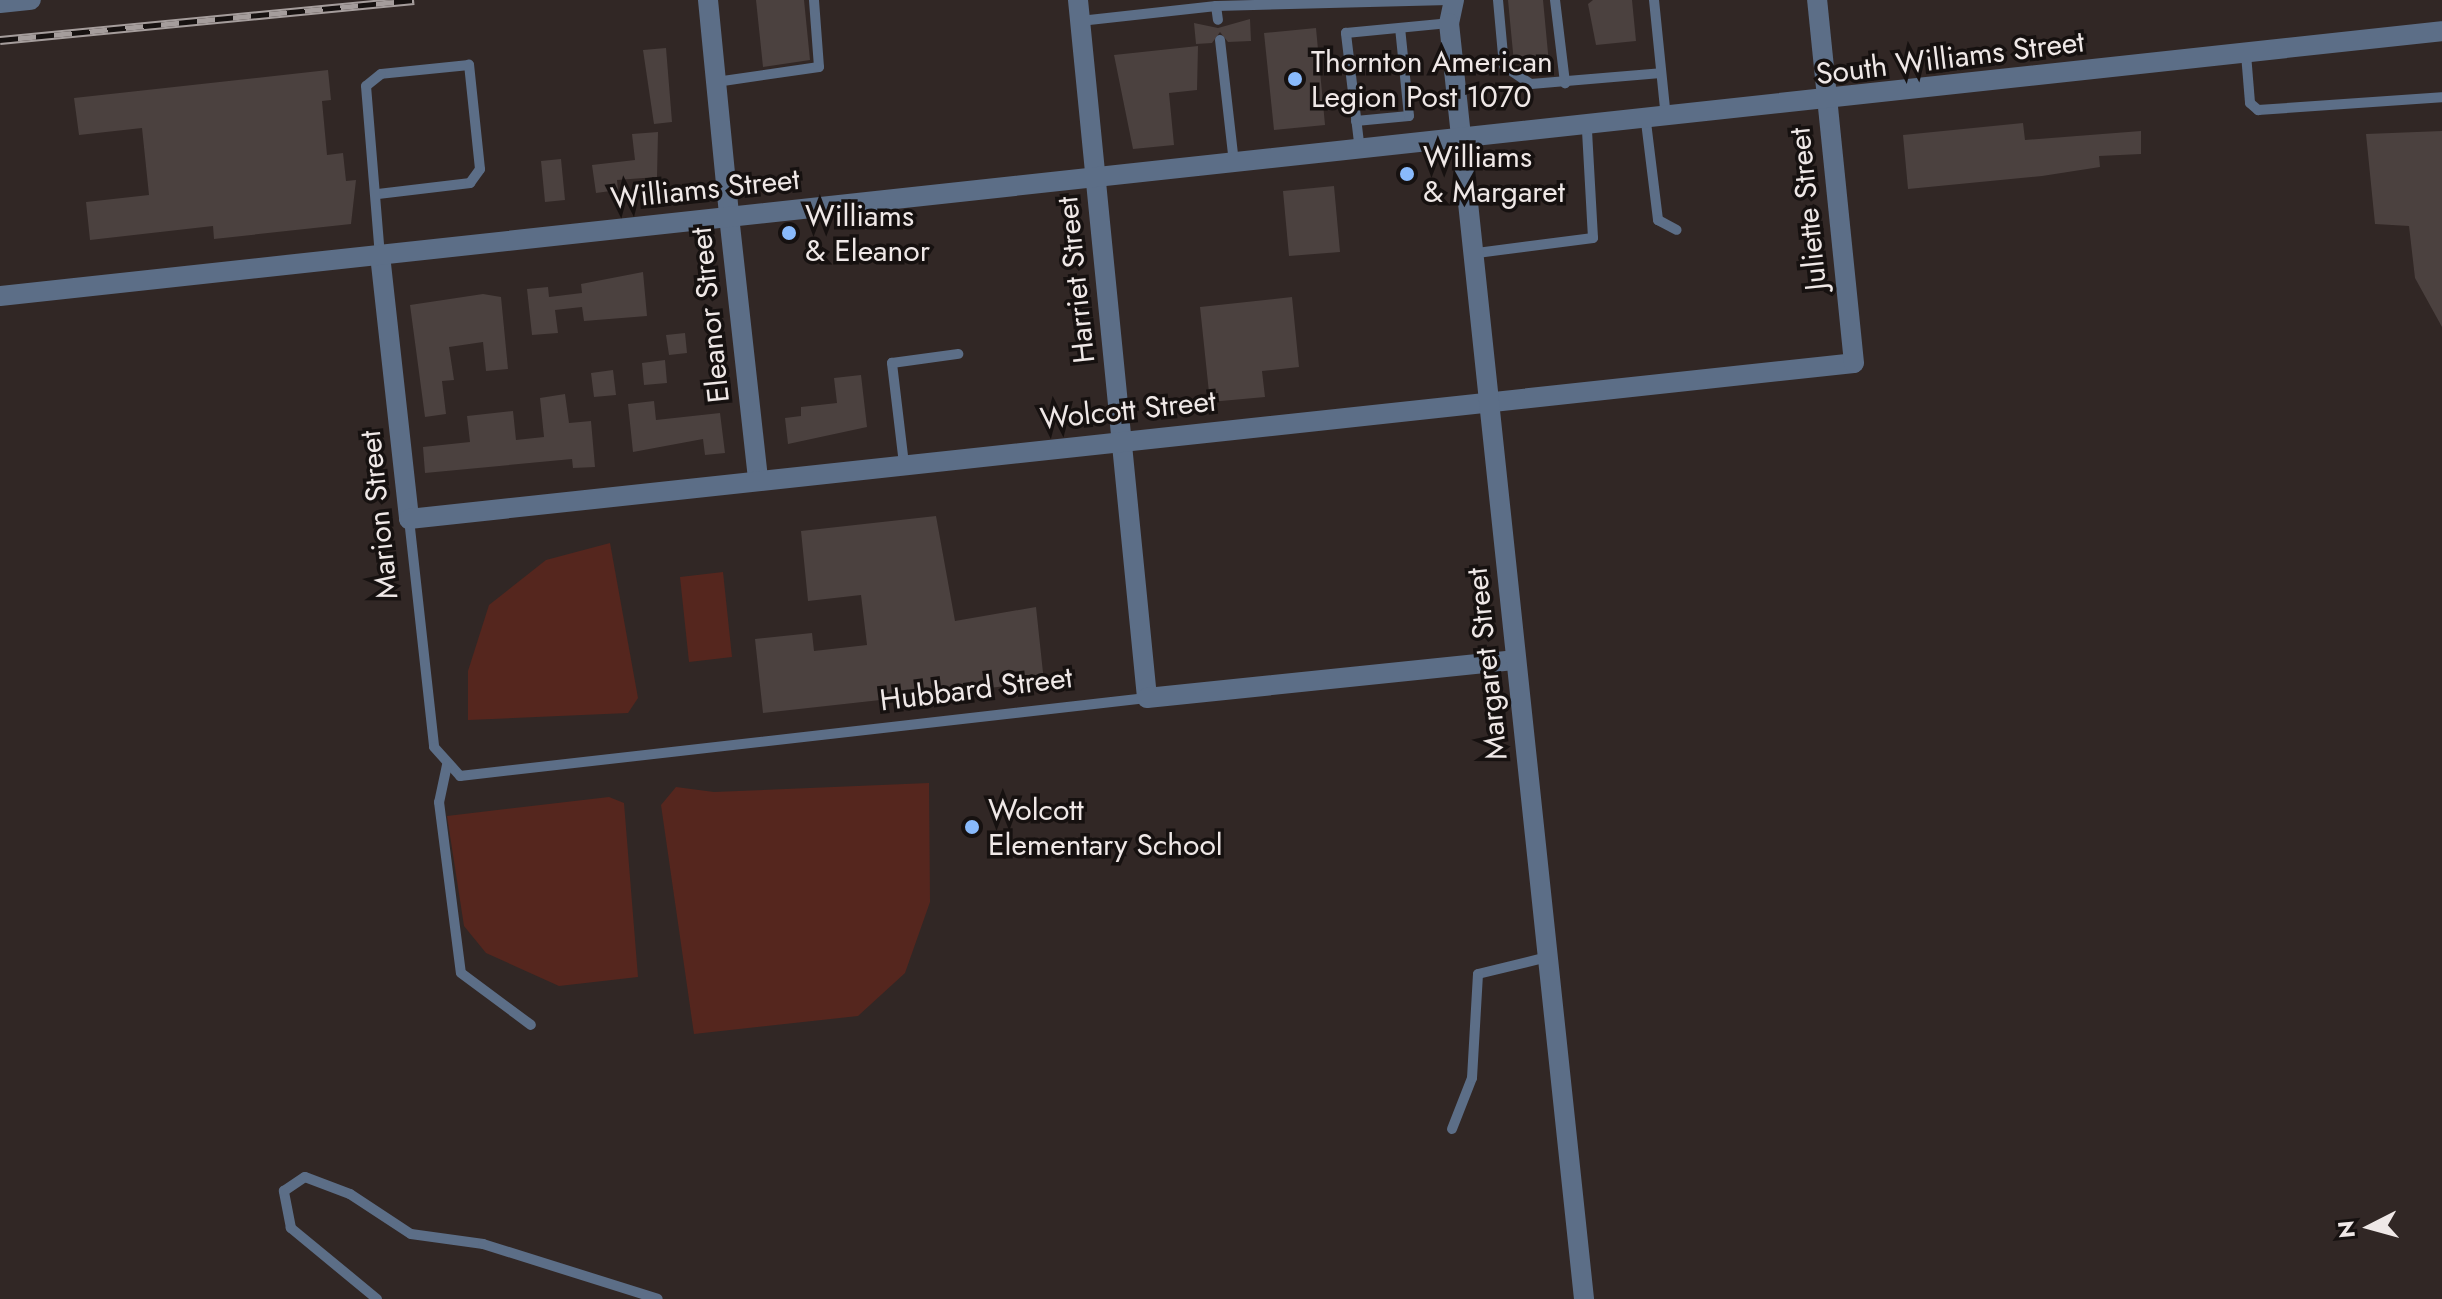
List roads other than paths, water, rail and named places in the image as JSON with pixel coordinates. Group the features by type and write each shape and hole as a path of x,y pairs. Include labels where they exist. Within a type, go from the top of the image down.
{"street":[{"path":"0,3 31,0"},
{"name":"Eleanor Street","path":"708,0 758,480"},
{"name":"Harriet Street","path":"1078,0 1147,698"},
{"name":"Margaret Street","path":"1444,0 1465,141 1584,1299"},
{"name":"Juliette Street","path":"1817,0 1854,363"},
{"name":"South Williams Street","path":"1465,141 1827,104 2442,31"},
{"name":"Williams Street","path":"0,296 729,216 1465,141"},
{"name":"Marion Street","path":"380,255 409,519"},
{"name":"Wolcott Street","path":"409,519 1854,363"},
{"name":"Hubbard Street","path":"1147,698 1516,660"}],"lane":[{"path":"716,82 819,67 814,0"},
{"path":"1080,21 1216,6 1444,0"},
{"path":"1498,0 1504,66 1531,84 1661,73"},
{"path":"1555,0 1565,83"},
{"path":"1654,0 1661,73 1656,121 1658,220 1677,230"},
{"path":"1216,6 1218,20"},
{"path":"1360,152 1346,33 1449,23"},
{"path":"1356,121 1409,116 1400,28"},
{"path":"1220,40 1234,165"},
{"path":"2246,54 2250,103 2258,110 2442,97"},
{"path":"378,194 470,183 480,169 469,65 381,74 366,86 378,194 380,255"},
{"path":"1477,253 1593,238 1598,230 1587,129"},
{"path":"904,464 892,363 958,354"},
{"name":"Marion Street","path":"409,519 434,747 447,765"},
{"name":"Hubbard Street","path":"447,765 476,779 1147,698"},
{"path":"447,765 439,802 461,973 531,1025"},
{"path":"1452,1129 1472,1078 1478,974 1548,957"},
{"path":"377,1299 291,1228 284,1191 305,1177 350,1194 411,1234 483,1244 658,1299"}],"railway":[{"path":"0,40 414,0"}],"place":[{"name":"Thornton American Legion Post 1070","path":"1295,79"},
{"name":"Williams & Margaret","path":"1407,174"},
{"name":"Williams & Eleanor","path":"789,233"},
{"name":"Wolcott Elementary School","path":"972,827"}]}
